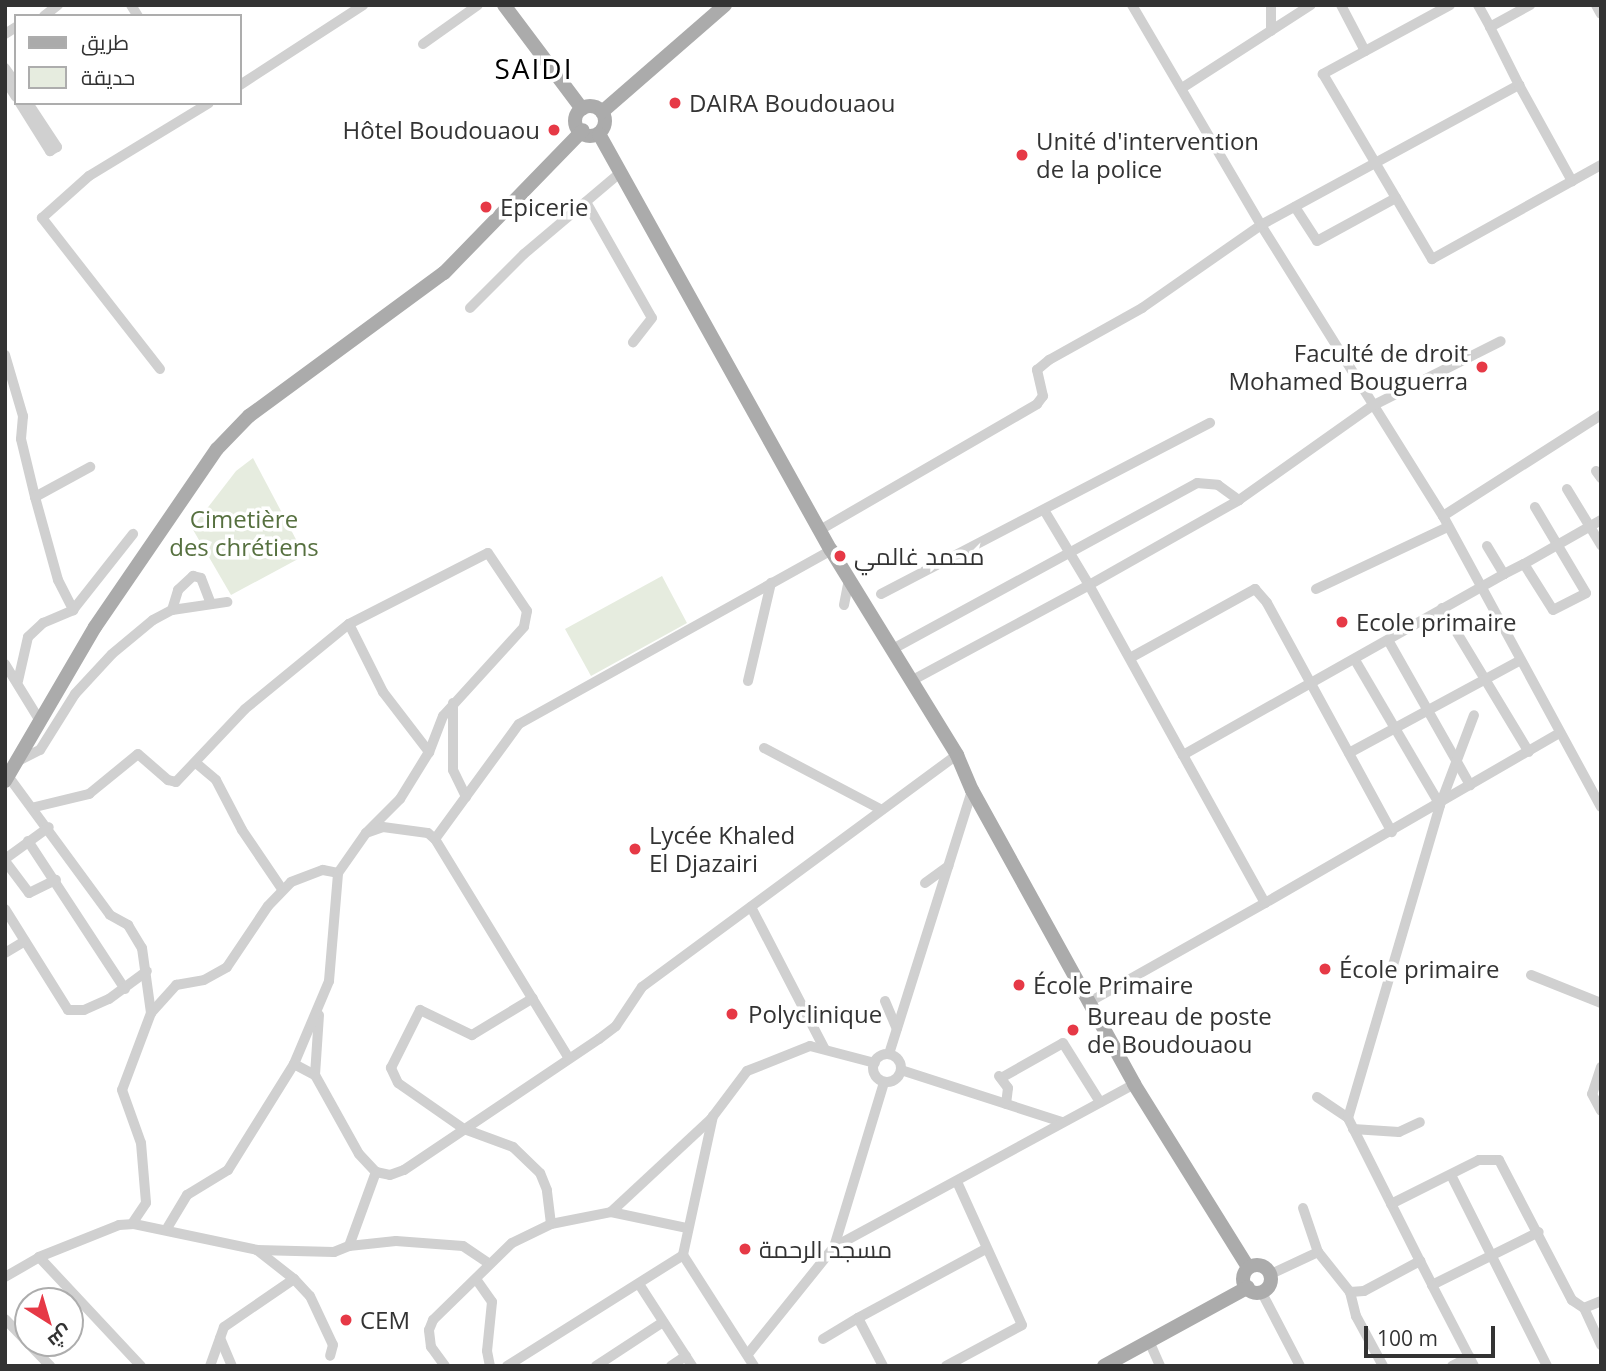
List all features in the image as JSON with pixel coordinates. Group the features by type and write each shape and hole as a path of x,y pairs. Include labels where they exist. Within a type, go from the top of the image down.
{"main road":[{"path":"504,5 582,109"},
{"path":"602,112 724,5"},
{"path":"583,130 578,130 575,121 582,109 592,107 602,112 605,121 599,134"},
{"path":"583,130 585,136 599,134"},
{"path":"7,779 96,626 217,449 270,400 444,273 583,130"},
{"path":"599,134 831,550 957,755 972,790 1091,1001 1134,1084 1248,1267"},
{"path":"1104,1366 1149,1341 1255,1290 1269,1287 1270,1274 1261,1265 1248,1267"},
{"path":"1248,1267 1242,1281 1255,1290"}],"street":[{"path":"242,84 363,5"},
{"path":"423,44 478,5"},
{"path":"1132,5 1261,225 1446,521 1519,661 1597,794 1601,807"},
{"path":"1271,5 1271,31"},
{"path":"1182,88 1311,5"},
{"path":"1341,5 1365,51"},
{"path":"1450,5 1324,74 1432,259 1601,165"},
{"path":"1478,5 1572,181"},
{"path":"1490,27 1530,5"},
{"path":"1596,5 1601,14"},
{"path":"820,530 1037,404 1043,396 1037,370 1049,360 1142,308 1261,225 1519,85"},
{"path":"21,105 50,151 57,147 29,105"},
{"path":"160,369 42,218 89,176 204,105"},
{"path":"470,308 621,173"},
{"path":"1295,207 1317,241 1396,198"},
{"path":"586,202 652,318 633,342"},
{"path":"911,681 1239,500 1372,406 1501,341"},
{"path":"5,355 23,416 21,439 35,497 58,580 73,611"},
{"path":"1316,589 1446,521 1601,415"},
{"path":"881,594 1210,423"},
{"path":"35,497 90,467"},
{"path":"891,650 1197,483 1218,485 1239,500"},
{"path":"1567,489 1601,545"},
{"path":"1524,564 1553,610 1586,593 1535,507"},
{"path":"1044,510 1130,658 1265,903"},
{"path":"1184,755 1601,520"},
{"path":"18,681 28,637 43,623 73,611 133,534"},
{"path":"1487,546 1503,574"},
{"path":"435,834 466,797 519,724 831,550"},
{"path":"35,807 89,794 132,757 143,754 172,783 196,763 245,709 349,624 488,554 528,619 443,716 429,752 400,799 366,833 338,873 329,981 294,1064 228,1170 187,1195 166,1230"},
{"path":"172,610 178,590 192,576 201,578 210,602"},
{"path":"845,605 849,580"},
{"path":"748,681 771,583"},
{"path":"1130,658 1255,590 1268,603 1392,832"},
{"path":"16,762 40,750 75,694 112,654 172,610 210,602 227,603"},
{"path":"1442,608 1487,679 1528,752"},
{"path":"349,624 383,692 429,752"},
{"path":"1388,640 1470,785"},
{"path":"1355,660 1394,731 1440,805"},
{"path":"1349,753 1519,661"},
{"path":"5,664 18,681 40,721"},
{"path":"453,703 453,770 466,797"},
{"path":"1348,1118 1440,805 1474,715"},
{"path":"1091,1001 1440,805 1559,733"},
{"path":"764,748 881,810"},
{"path":"320,1005 315,1075 359,1154 376,1172 390,1175 404,1170 616,1026 642,987 957,755"},
{"path":"196,763 216,780 242,830 282,889"},
{"path":"7,779 35,807 110,915 123,920 135,933 147,971 151,1013"},
{"path":"611,1212 713,1116 747,1071 810,1046 875,1063 889,1054 972,790"},
{"path":"49,827 5,860 29,893 36,893 56,880"},
{"path":"366,833 383,827 435,834"},
{"path":"435,834 568,1057"},
{"path":"29,841 125,989"},
{"path":"925,883 948,866"},
{"path":"132,1224 146,1203 141,1143 122,1090 151,1013 176,985 204,980 227,967 282,889 305,874 338,873"},
{"path":"751,906 824,1048"},
{"path":"5,909 68,1010 84,1010 125,989 147,971"},
{"path":"5,953 25,941"},
{"path":"1531,975 1601,1003"},
{"path":"533,998 472,1035 420,1010 412,1020 391,1068 398,1083 464,1129 505,1142 540,1173 551,1224"},
{"path":"885,1001 897,1029"},
{"path":"1006,1104 1008,1087 1000,1077 1063,1043 1100,1102"},
{"path":"884,1082 897,1078 901,1070 897,1058 889,1054"},
{"path":"875,1063 874,1072 884,1082"},
{"path":"294,1064 315,1075"},
{"path":"1601,1067 1592,1094 1601,1111"},
{"path":"901,1070 1062,1122"},
{"path":"748,1354 834,1247 884,1082"},
{"path":"834,1247 1134,1084"},
{"path":"1317,1097 1348,1118 1472,1361 1452,1366"},
{"path":"713,1116 683,1255 754,1366"},
{"path":"1353,1129 1399,1132 1420,1122"},
{"path":"1391,1204 1479,1160 1499,1160 1539,1232 1572,1300 1584,1308 1601,1345"},
{"path":"349,1246 376,1172"},
{"path":"1451,1175 1547,1366"},
{"path":"946,1366 1022,1325 985,1250 957,1182"},
{"path":"1303,1208 1318,1252 1350,1292 1356,1316 1383,1366"},
{"path":"445,1366 431,1347 429,1330 433,1320 520,1236 551,1224 611,1212 687,1228"},
{"path":"5,1278 39,1257 105,1230 132,1224 257,1250 334,1252 349,1246 396,1241 463,1246 490,1264"},
{"path":"1432,1284 1539,1232"},
{"path":"257,1250 310,1296 332,1345 330,1356"},
{"path":"822,1339 985,1250"},
{"path":"1270,1274 1318,1252"},
{"path":"507,1366 683,1255"},
{"path":"39,1257 141,1366"},
{"path":"1350,1292 1364,1291 1420,1261"},
{"path":"210,1366 224,1327 293,1279"},
{"path":"476,1279 492,1302 487,1350 490,1366"},
{"path":"639,1284 689,1361 671,1366"},
{"path":"1255,1290 1300,1366"},
{"path":"1584,1308 1601,1301"},
{"path":"858,1318 883,1366"},
{"path":"596,1366 663,1322"},
{"path":"220,1338 232,1366"},
{"path":"1149,1341 1160,1366"}],"green space":[{"name":"Cimetière des chrétiens","path":"253,458 300,547 298,559 231,595 192,528 236,471"},
{"path":"662,576 687,623 591,676 565,629"}],"place":[{"name":"DAIRA Boudouaou","path":"675,103"},
{"name":"Hôtel Boudouaou","path":"554,130"},
{"name":"Unité d'intervention de la police","path":"1022,155"},
{"name":"Epicerie","path":"486,207"},
{"name":"Faculté de droit Mohamed Bouguerra","path":"1482,367"},
{"name":"محمد غالمي","path":"840,556"},
{"name":"Ecole primaire","path":"1342,622"},
{"name":"Lycée Khaled El Djazairi","path":"635,849"},
{"name":"École primaire","path":"1325,969"},
{"name":"École Primaire","path":"1019,985"},
{"name":"Polyclinique","path":"732,1014"},
{"name":"Bureau de poste de Boudouaou","path":"1073,1030"},
{"name":"مسجد الرحمة","path":"745,1249"},
{"name":"CEM","path":"346,1320"}],"district":[{"name":"SAIDI","path":"534,68"}]}
